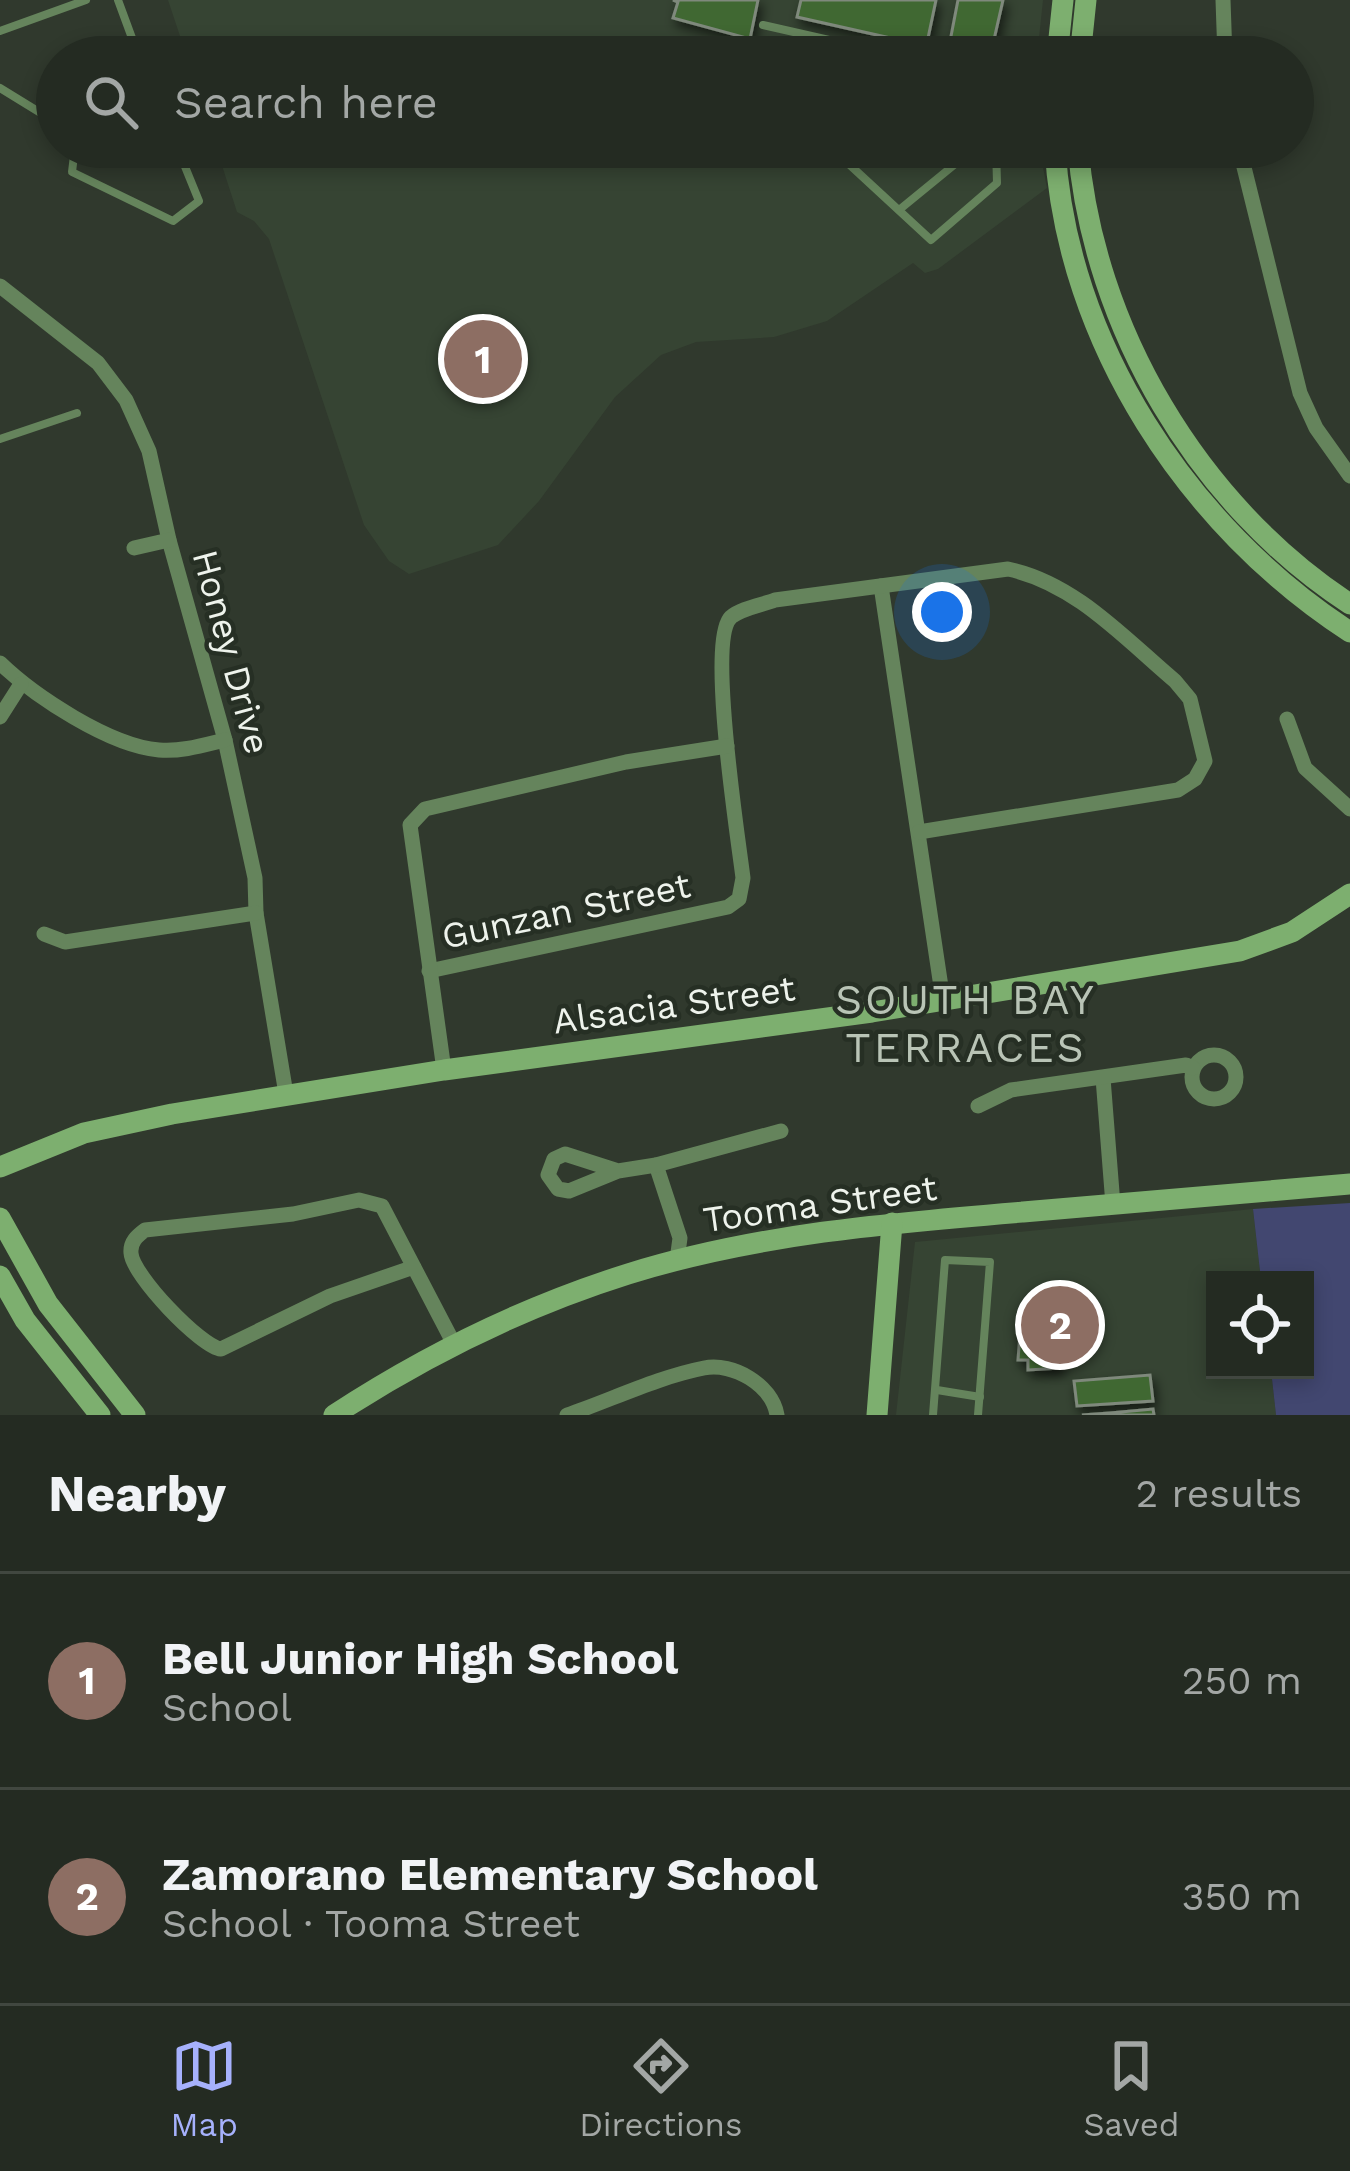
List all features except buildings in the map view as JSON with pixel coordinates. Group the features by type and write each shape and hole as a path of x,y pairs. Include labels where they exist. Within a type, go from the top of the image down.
{"main road":[{"path":"1059,36 1063,0"},
{"path":"1082,36 1086,0"},
{"path":"1058,168 1075,263 1113,363 1154,437 1216,520 1299,598 1350,632"},
{"path":"1067,168 1072,200 1088,213"},
{"path":"1081,168 1097,256 1134,353 1174,424 1234,504 1313,580 1350,604"},
{"name":"Alsacia Street","path":"0,1167 84,1133 286,1094 943,1000 1240,951 1292,932 1350,894"},
{"name":"Tooma Street","path":"334,1415 454,1343 563,1296 677,1260 892,1223 1350,1184"},
{"path":"0,1218 48,1304 135,1415"},
{"path":"877,1415 892,1223"},
{"path":"0,1276 25,1320 100,1415"}],"street":[{"path":"1223,0 1224,36"},
{"path":"1244,168 1300,393 1326,445 1350,476"},
{"name":"Honey Drive","path":"0,286 98,363 126,400 149,451 226,740 255,878 256,913 286,1094"},
{"path":"134,548 169,540"},
{"path":"920,832 1178,790 1195,779 1205,761 1190,699 1175,681 1064,589 1033,574 1008,569 881,586 943,1000"},
{"name":"Gunzan Street","path":"429,971 728,907 739,899 743,878 720,639 729,619 776,600 881,586"},
{"path":"0,663 22,684 115,738 154,750 226,740"},
{"path":"0,717 22,684"},
{"path":"1287,719 1306,768 1350,809"},
{"path":"444,1070 410,840 410,825 424,809 626,762 728,746"},
{"path":"44,934 64,942 256,913"},
{"path":"978,1106 1011,1090 1186,1065 1193,1068"},
{"path":"1103,1078 1113,1205"},
{"path":"619,1171 781,1131"},
{"path":"656,1165 680,1238 677,1260"},
{"path":"414,1267 330,1296 221,1348 211,1348 135,1266 131,1247 140,1233 173,1225 293,1214 359,1200 382,1206 454,1343"},
{"path":"567,1415 705,1367 730,1369 755,1381 776,1405 777,1415"}],"lane":[{"path":"0,31 86,0"},
{"path":"118,0 131,36"},
{"path":"763,25 811,36"},
{"path":"0,88 36,110"},
{"path":"72,168 72,172 173,221 200,201 186,168"},
{"path":"853,168 932,240 997,183 997,168"},
{"path":"899,210 950,168"},
{"path":"0,439 77,413"},
{"path":"933,1415 945,1260 990,1262 977,1415"},
{"path":"937,1390 980,1397"}],"shaded area":[{"path":"168,0 1043,0 1039,36 180,36"},
{"path":"223,168 1043,168 1047,188 938,269 925,273 913,263 827,321 774,337 696,342 661,355 615,397 539,501 498,545 409,574 389,561 364,525 269,239 254,221 237,212"},
{"path":"1350,1203 1350,1415 1276,1415 1272,1379 1314,1379 1314,1271 1260,1271 1253,1209"},
{"path":"1253,1209 1260,1271 1206,1271 1206,1379 1272,1379 1276,1415 896,1415 915,1242"}],"place":[{"name":"Bell Junior High School","path":"483,359"},
{"name":"Zamorano Elementary School","path":"1060,1325"}],"district":[{"name":"SOUTH BAY TERRACES","path":"966,1023"}]}
